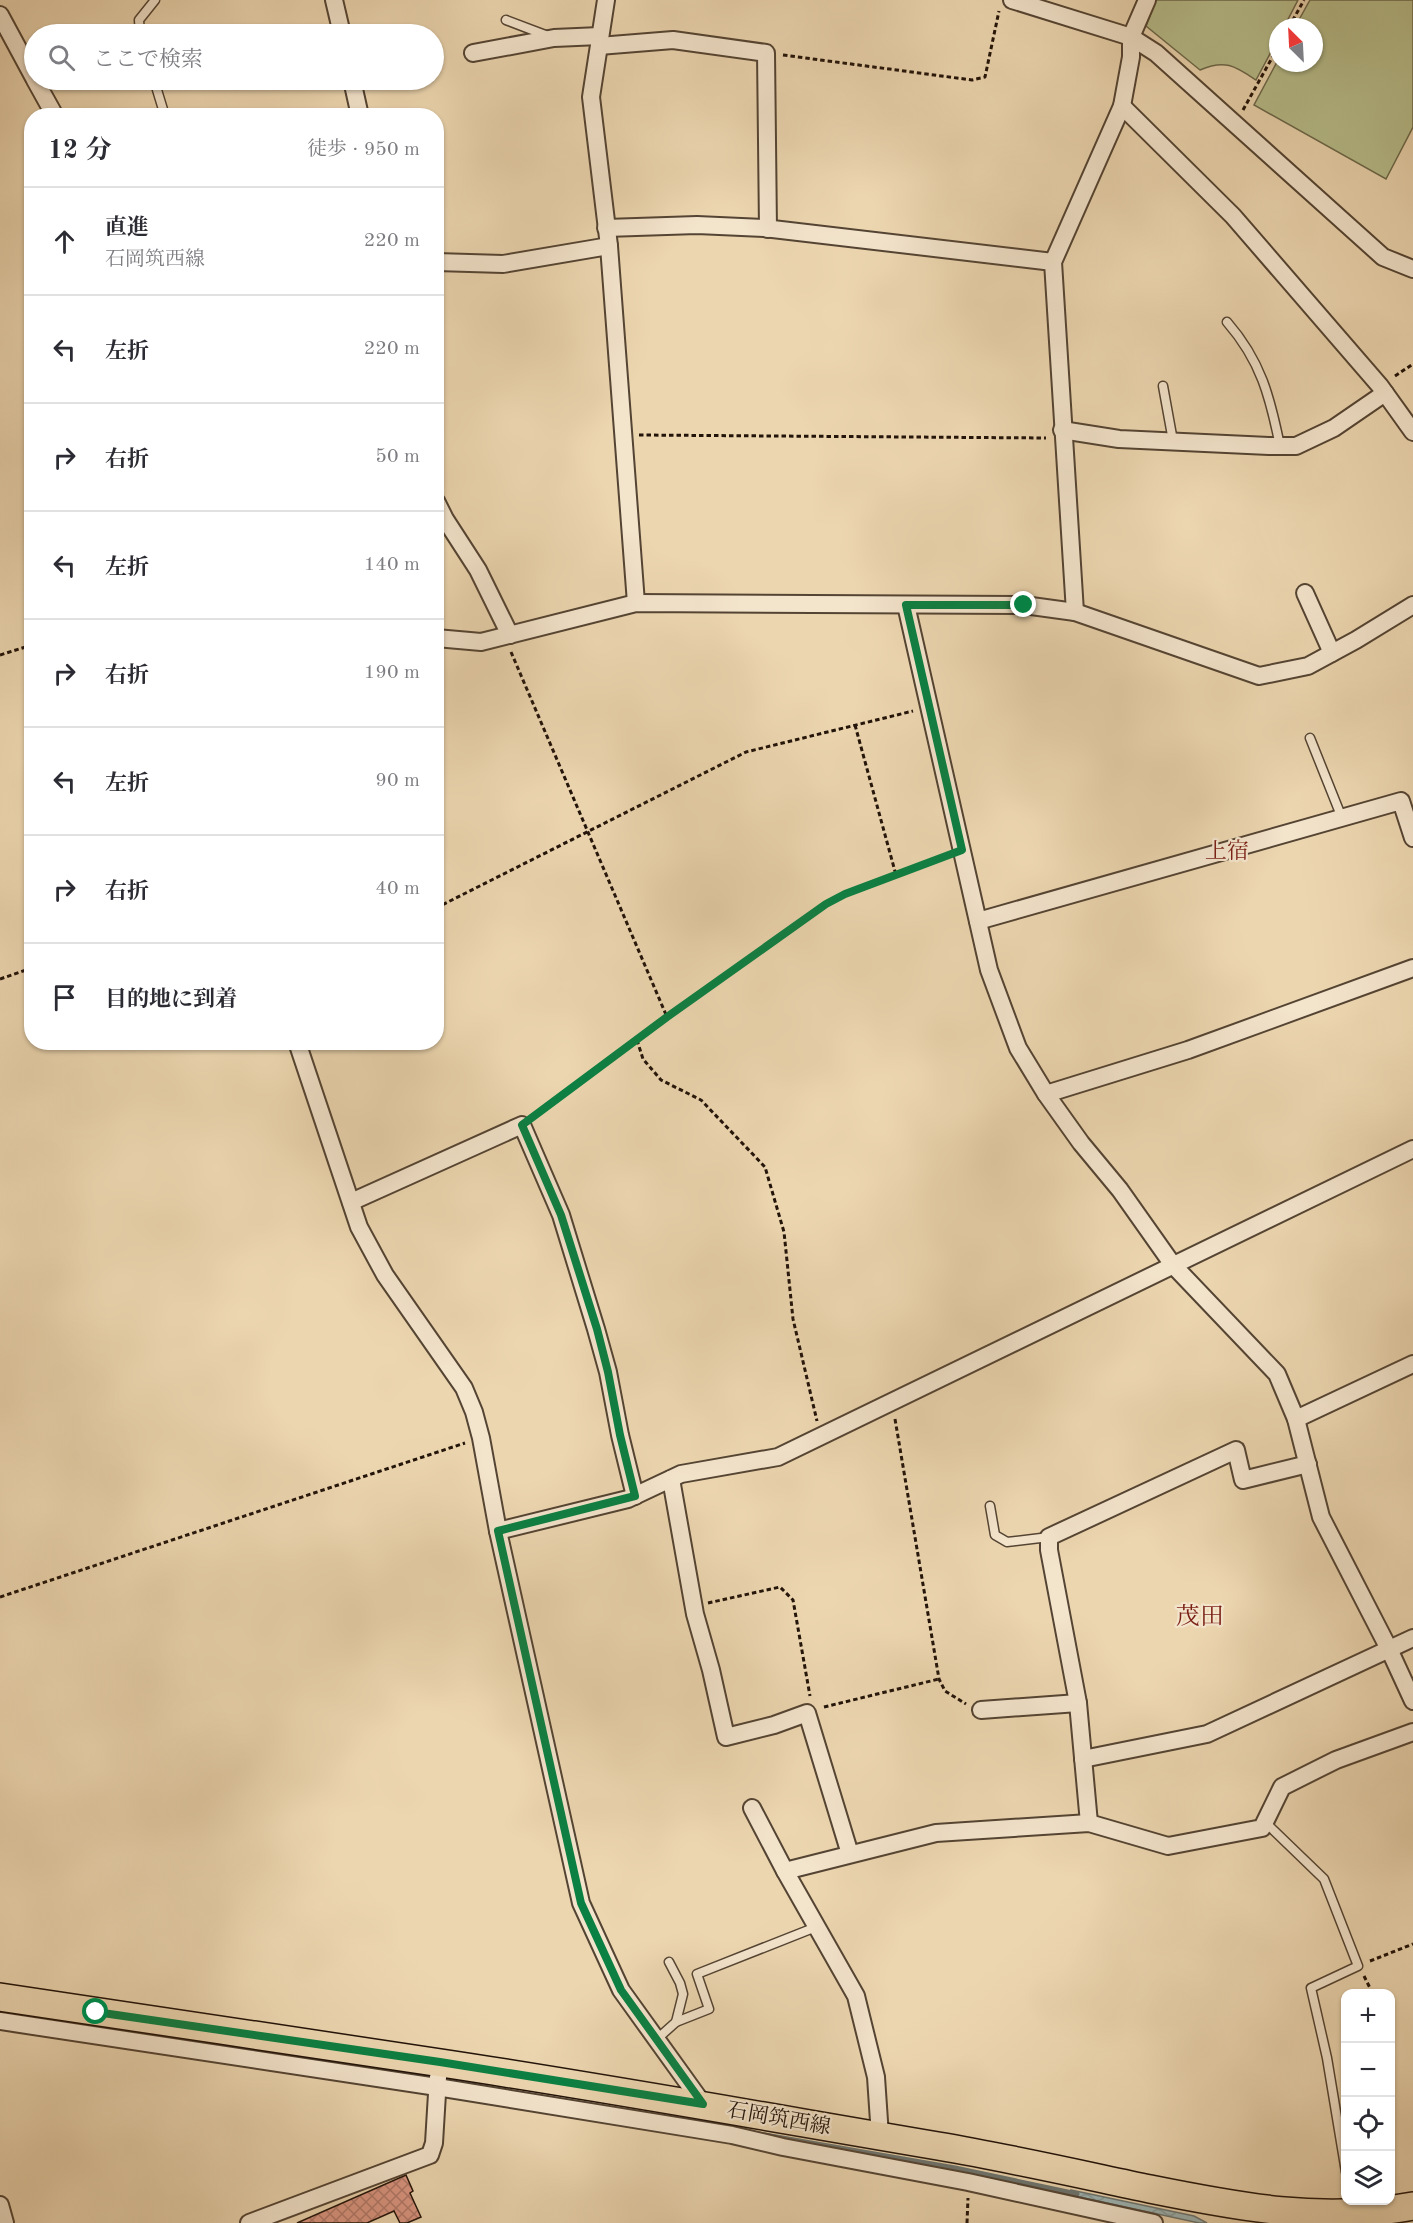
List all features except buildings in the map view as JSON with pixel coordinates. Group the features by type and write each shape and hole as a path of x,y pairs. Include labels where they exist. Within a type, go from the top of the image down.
{"main road":[{"name":"石岡筑西線","path":"0,1996 438,2075 703,2104 735,2123 880,2136 966,2151 1197,2199 1298,2214 1351,2208 1379,2213 1413,2206"}],"street":[{"path":"334,0 340,24"},
{"path":"606,0 591,98 609,246 636,603"},
{"path":"1012,0 1131,37 1156,53 1383,257 1413,269"},
{"path":"1075,612 1053,262 1122,106 1131,57 1131,37 1147,0"},
{"path":"0,15 24,59"},
{"path":"473,53 554,38 600,41 673,40 766,53 768,229"},
{"path":"41,90 51,108"},
{"path":"354,90 358,108"},
{"path":"1122,106 1233,216 1382,390 1413,432"},
{"path":"606,228 697,225 768,229 1053,262"},
{"path":"444,262 503,264 609,246"},
{"path":"1063,434 1296,446 1334,428 1382,390"},
{"path":"444,517 478,570 507,636"},
{"path":"1305,593 1332,653"},
{"path":"444,639 481,642 636,603 1024,605 1075,612 1259,676 1308,666 1413,605"},
{"path":"906,605 989,970 1018,1048 1046,1094 1081,1143 1120,1190 1173,1265 1277,1374 1296,1419 1321,1517 1389,1648 1413,1701"},
{"path":"978,921 1401,801 1413,838"},
{"path":"1046,1094 1188,1050 1413,968"},
{"path":"300,1050 359,1227 385,1275 464,1388 474,1412 498,1531 581,1903 621,1990 703,2104"},
{"path":"351,1202 522,1125 561,1215 597,1329 635,1496"},
{"path":"498,1531 635,1496 681,1474 778,1457 1413,1149"},
{"path":"1296,1419 1413,1364"},
{"path":"1089,1823 1078,1703 1049,1550 1049,1537 1236,1450 1243,1480 1308,1464"},
{"path":"671,1479 694,1606 726,1737 774,1725 810,1711 850,1854"},
{"path":"1083,1759 1207,1734 1413,1638"},
{"path":"981,1710 1078,1703"},
{"path":"785,1871 936,1833 1089,1823 1168,1846 1262,1828 1282,1787 1336,1760 1413,1732"},
{"path":"752,1808 856,1996 876,2077 880,2136"},
{"path":"0,2022 438,2075 735,2123 783,2147 968,2182 1154,2223"},
{"path":"257,2222 430,2155 434,2143 438,2075"},
{"path":"0,2205 5,2223"}],"lane":[{"path":"139,24 139,20 155,0"},
{"path":"506,20 554,38"},
{"path":"157,90 163,108"},
{"path":"1227,322 1243,341 1258,368 1269,396 1280,446"},
{"path":"1163,386 1173,441"},
{"path":"1310,738 1341,818"},
{"path":"990,1506 995,1535 1007,1542 1049,1537"},
{"path":"1265,1822 1324,1879 1358,1966 1311,1988 1327,2058 1342,2151"},
{"path":"657,2039 676,2022 709,2009 697,1974 816,1927"},
{"path":"669,1962 683,1994 676,2022"}],"path":[{"path":"1294,18 1304,0"},
{"path":"766,53 972,80 985,77 999,11"},
{"path":"1235,124 1269,63"},
{"path":"1382,390 1413,364"},
{"path":"623,435 1063,434"},
{"path":"507,636 667,1017"},
{"path":"0,655 24,648"},
{"path":"444,904 746,752 929,707"},
{"path":"855,725 896,875"},
{"path":"522,1125 667,1017 826,904 962,850"},
{"path":"0,979 24,971"},
{"path":"637,1040 643,1059 661,1080 701,1100 765,1167 784,1232 793,1319 821,1436"},
{"path":"890,1403 895,1420 939,1680 945,1691 958,1701 981,1710"},
{"path":"0,1596 481,1438"},
{"path":"694,1606 780,1587 793,1600 810,1711 939,1680"},
{"path":"1370,1989 1358,1966 1413,1944"}],"green space":[{"path":"1156,0 1298,0 1289,18 1269,18 1269,56 1256,80 1230,66 1216,65 1200,70 1146,26"},
{"path":"1310,0 1413,0 1413,127 1386,179 1254,105 1272,72 1323,72 1323,18 1300,18"}],"water":[{"path":"1071,2190 1194,2216 1207,2223 1070,2195"}],"waterway":[{"path":"765,2135 955,2168 1077,2194"}],"district":[{"name":"上宿","path":"1227,850"},
{"name":"茂田","path":"1200,1616"}],"route":[{"path":"96,2012 440,2062 703,2104 621,1990 581,1903 498,1531 635,1496 597,1329 561,1215 522,1125 667,1017 826,904 845,894 962,850 906,605 1024,605"}]}
